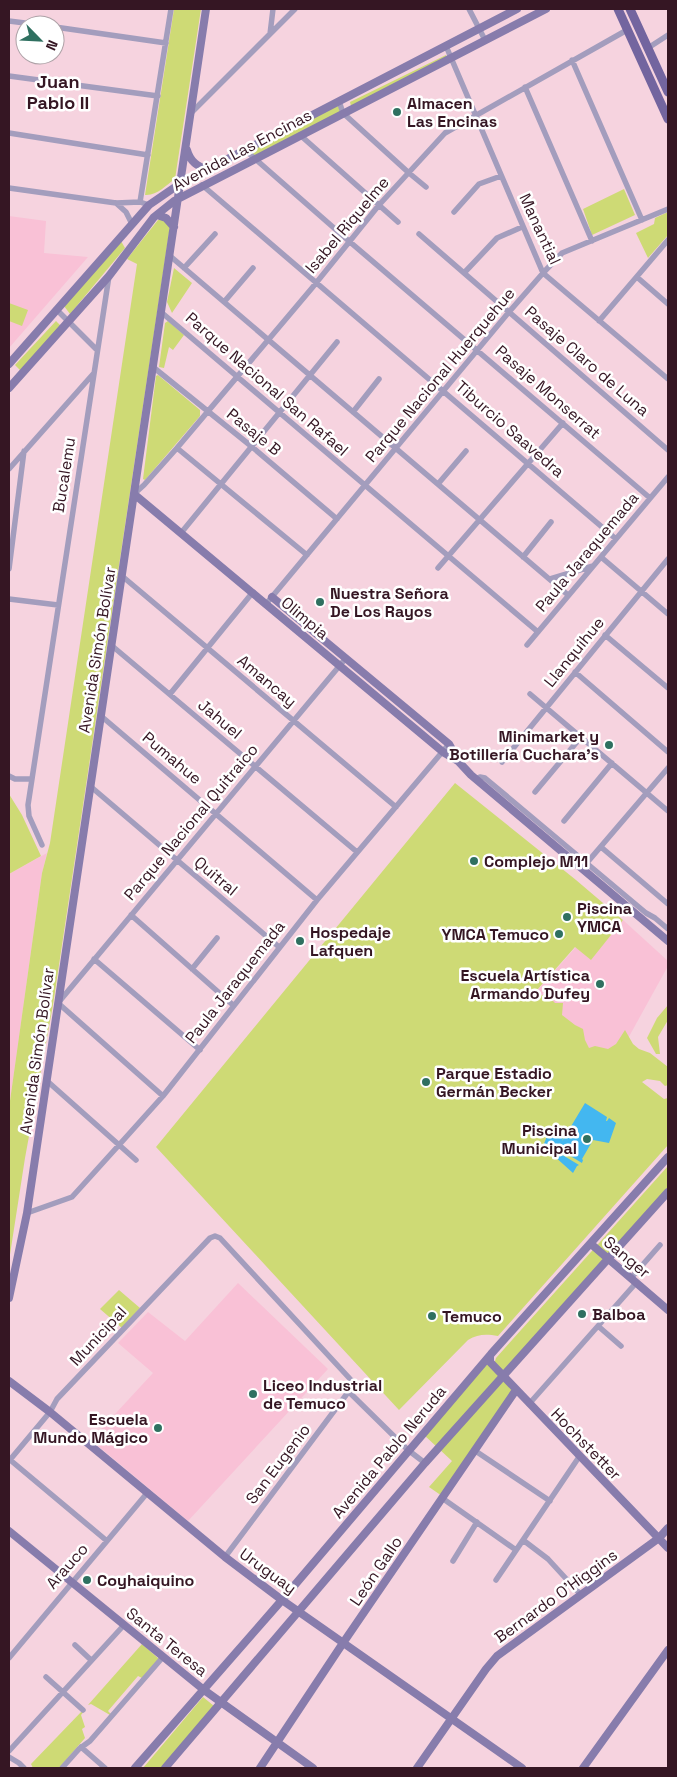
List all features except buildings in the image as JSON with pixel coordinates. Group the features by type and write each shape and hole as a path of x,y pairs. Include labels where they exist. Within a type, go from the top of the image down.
{"main road":[{"path":"618,9 668,120"},
{"path":"630,9 668,92"}],"street":[{"path":"140,202 171,9"},
{"name":"Avenida Simón Bolívar","path":"9,1296 27,1213 161,312 182,183 206,9"},
{"path":"270,34 273,9"},
{"path":"192,112 295,9"},
{"path":"469,9 485,40"},
{"name":"Avenida Las Encinas","path":"9,364 149,205 182,183 208,169 517,9"},
{"name":"Avenida Las Encinas","path":"9,388 109,276 157,215 179,197 544,9"},
{"path":"65,28 166,43"},
{"name":"Isabel Riquelme","path":"134,494 177,448 380,205 445,133 627,30"},
{"path":"648,48 668,35"},
{"name":"Manantial","path":"446,46 543,273 668,379"},
{"path":"572,60 642,220"},
{"path":"9,76 158,96"},
{"path":"525,87 592,241"},
{"path":"339,101 343,113 426,187"},
{"path":"9,133 148,155"},
{"path":"300,135 398,222"},
{"path":"186,149 193,162 208,169"},
{"name":"Pasaje Monserrat","path":"245,150 650,498"},
{"path":"454,212 479,184 500,176"},
{"name":"Tiburcio Saavedra","path":"202,185 616,539"},
{"path":"9,188 116,203 140,202 149,205"},
{"path":"116,203 126,212 132,224"},
{"name":"Parque Nacional Huerquehue","path":"266,604 509,312 562,253 668,209"},
{"path":"157,215 166,218 174,227"},
{"path":"464,273 497,238 522,227"},
{"path":"184,268 215,234"},
{"name":"Pasaje Claro de Luna","path":"419,234 668,450"},
{"path":"599,321 638,278 668,240"},
{"path":"170,256 568,595"},
{"path":"224,302 253,268"},
{"name":"Bucalemu","path":"42,845 30,816 28,805 31,779 109,276"},
{"path":"638,278 668,304"},
{"path":"57,310 97,350"},
{"name":"Parque Nacional San Rafael","path":"161,312 538,632"},
{"path":"181,532 337,342"},
{"name":"Pasaje B","path":"153,367 251,446 337,519"},
{"path":"10,466 94,373"},
{"path":"353,412 379,379"},
{"path":"438,568 562,423"},
{"path":"177,448 307,556"},
{"path":"9,569 24,451"},
{"path":"438,484 466,451"},
{"name":"Paula Jaraquemada","path":"527,645 668,477"},
{"name":"Olimpia","path":"134,494 443,752 459,762"},
{"path":"523,557 552,522"},
{"path":"601,557 668,614"},
{"name":"Llanquihue","path":"502,762 668,559"},
{"path":"550,579 593,566"},
{"name":"Amancay","path":"122,576 396,807"},
{"path":"170,694 253,592"},
{"name":"Olimpia","path":"272,597 449,744 459,762 475,779 668,929"},
{"path":"9,599 58,605"},
{"path":"605,635 668,688"},
{"name":"Jahuel","path":"111,645 357,852"},
{"name":"Parque Nacional Quitraico","path":"58,1003 346,658"},
{"path":"575,672 668,752"},
{"path":"530,694 668,811"},
{"name":"Pumahue","path":"101,716 317,900"},
{"path":"534,792 581,737"},
{"name":"Paula Jaraquemada","path":"27,1213 72,1196 119,1145 163,1096 317,900 449,744"},
{"path":"564,821 612,763"},
{"path":"585,866 668,768"},
{"path":"9,776 15,779 31,779"},
{"name":"Quitral","path":"90,786 279,947"},
{"path":"601,847 668,904"},
{"name":"Olimpia","path":"585,866 668,941"},
{"path":"131,915 233,1005"},
{"path":"192,969 217,938"},
{"path":"94,959 200,1050"},
{"path":"58,1003 163,1096"},
{"path":"46,1080 136,1160"},
{"name":"Avenida Pablo Neruda","path":"135,1768 282,1600 490,1356 668,1157"},
{"name":"Avenida Pablo Neruda","path":"166,1768 425,1464 668,1192"},
{"name":"Municipal","path":"9,1460 50,1412 64,1392 210,1238 215,1236 220,1238 352,1381 350,1389"},
{"name":"Sanger","path":"591,1244 668,1310"},
{"path":"529,1404 598,1326 660,1245"},
{"path":"598,1326 620,1346"},
{"name":"Hochstetter","path":"490,1356 490,1362 502,1376 668,1548"},
{"name":"Uruguay","path":"9,1381 50,1412 225,1557 282,1600 522,1768"},
{"path":"350,1389 408,1450 425,1464"},
{"name":"San Eugenio","path":"225,1557 350,1389"},
{"name":"León Gallo","path":"260,1768 516,1390"},
{"path":"474,1450 550,1501"},
{"path":"496,1580 579,1457"},
{"path":"9,1460 107,1541"},
{"name":"Arauco","path":"9,1658 148,1492"},
{"path":"442,1498 516,1550"},
{"path":"453,1560 477,1522"},
{"name":"Bernardo O'Higgins","path":"417,1768 497,1656 659,1538 668,1528"},
{"name":"Santa Teresa","path":"9,1531 204,1690 313,1768"},
{"path":"523,1540 548,1558 581,1595"},
{"path":"9,1750 124,1625"},
{"path":"75,1645 92,1660"},
{"path":"583,1768 668,1650"},
{"path":"62,1768 81,1747 90,1741 163,1657"},
{"path":"46,1677 83,1710"},
{"path":"81,1747 105,1768"},
{"path":"9,1757 24,1768"}],"shaded area":[{"path":"9,216 46,221 44,253 88,257 9,348"},
{"path":"47,853 42,873 9,1108 9,874"},
{"name":"Escuela Artística Armando Dufey","path":"623,920 668,961 668,966 615,1062 567,1054 526,1003 576,947 591,959"},
{"name":"Liceo Industrial de Temuco","path":"238,1283 328,1369 188,1521 91,1440 153,1373 118,1343 148,1312 185,1341"}],"green space":[{"path":"174,9 201,9 175,179 157,192 145,195"},
{"path":"446,55 447,58 351,106 350,102"},
{"path":"339,101 343,113 255,158 245,150"},
{"path":"624,189 635,215 592,235 583,209"},
{"path":"668,212 668,235 648,258 636,233 654,224 655,218"},
{"path":"158,220 163,220 170,226 53,1005 25,1158 9,1261 9,1108 42,873 50,843 137,264 127,259"},
{"path":"121,241 125,248 70,314 64,306"},
{"path":"174,268 192,283 172,313 167,302"},
{"path":"9,303 28,310 22,326 9,321"},
{"path":"56,321 61,326 20,370 15,365"},
{"path":"168,321 184,335 173,350 169,347 164,368 159,367 165,323"},
{"path":"158,375 200,410 200,416 145,480 143,479 156,376"},
{"name":"Parque Estadio Germán Becker","path":"455,783 623,920 591,960 575,947 530,998 547,995 555,1003 563,1003 562,1015 583,1029 589,1048 595,1046 608,1049 616,1044 625,1030 633,1044 639,1049 650,1053 668,1067 668,1085 665,1086 660,1081 647,1079 642,1082 664,1099 668,1098 668,1145 498,1336 482,1335 468,1340 399,1410 156,1147"},
{"path":"9,794 22,815 41,856 9,874"},
{"path":"668,1005 668,1020 658,1037 660,1054 656,1054 647,1038 657,1018"},
{"path":"668,1166 668,1187 506,1371 501,1371 494,1364 496,1358"},
{"path":"119,1290 140,1308 122,1328 100,1309"},
{"path":"487,1361 513,1391 442,1496 429,1487 452,1461 424,1435"},
{"path":"142,1644 159,1659 142,1678 138,1676 108,1711 111,1714 91,1704 88,1705"},
{"path":"203,1697 214,1706 161,1768 143,1768"},
{"path":"85,1710 81,1715 85,1727 82,1729 85,1738 59,1768 33,1768 31,1764"}],"water":[{"name":"Piscina Municipal","path":"585,1103 607,1117 606,1121 609,1118 616,1123 609,1143 593,1140 582,1159 582,1163 556,1149 556,1151 579,1165 573,1173 543,1146 548,1134 564,1136 562,1141 566,1135 564,1133 567,1133"}],"place":[{"name":"Almacen Las Encinas","path":"397,112"},
{"name":"Nuestra Señora De Los Rayos","path":"320,602"},
{"name":"Minimarket y Botillería Cuchara's","path":"609,745"},
{"name":"Complejo M11","path":"474,861"},
{"name":"Piscina YMCA","path":"567,917"},
{"name":"YMCA Temuco","path":"559,934"},
{"name":"Hospedaje Lafquen","path":"300,941"},
{"name":"Escuela Artística Armando Dufey","path":"600,984"},
{"name":"Parque Estadio Germán Becker","path":"426,1082"},
{"name":"Piscina Municipal","path":"587,1139"},
{"name":"Balboa","path":"582,1314"},
{"name":"Temuco","path":"432,1316"},
{"name":"Liceo Industrial de Temuco","path":"253,1394"},
{"name":"Escuela Mundo Mágico","path":"158,1428"},
{"name":"Coyhaiquino","path":"87,1580"}],"district":[{"name":"Juan Pablo II","path":"58,91"}]}
